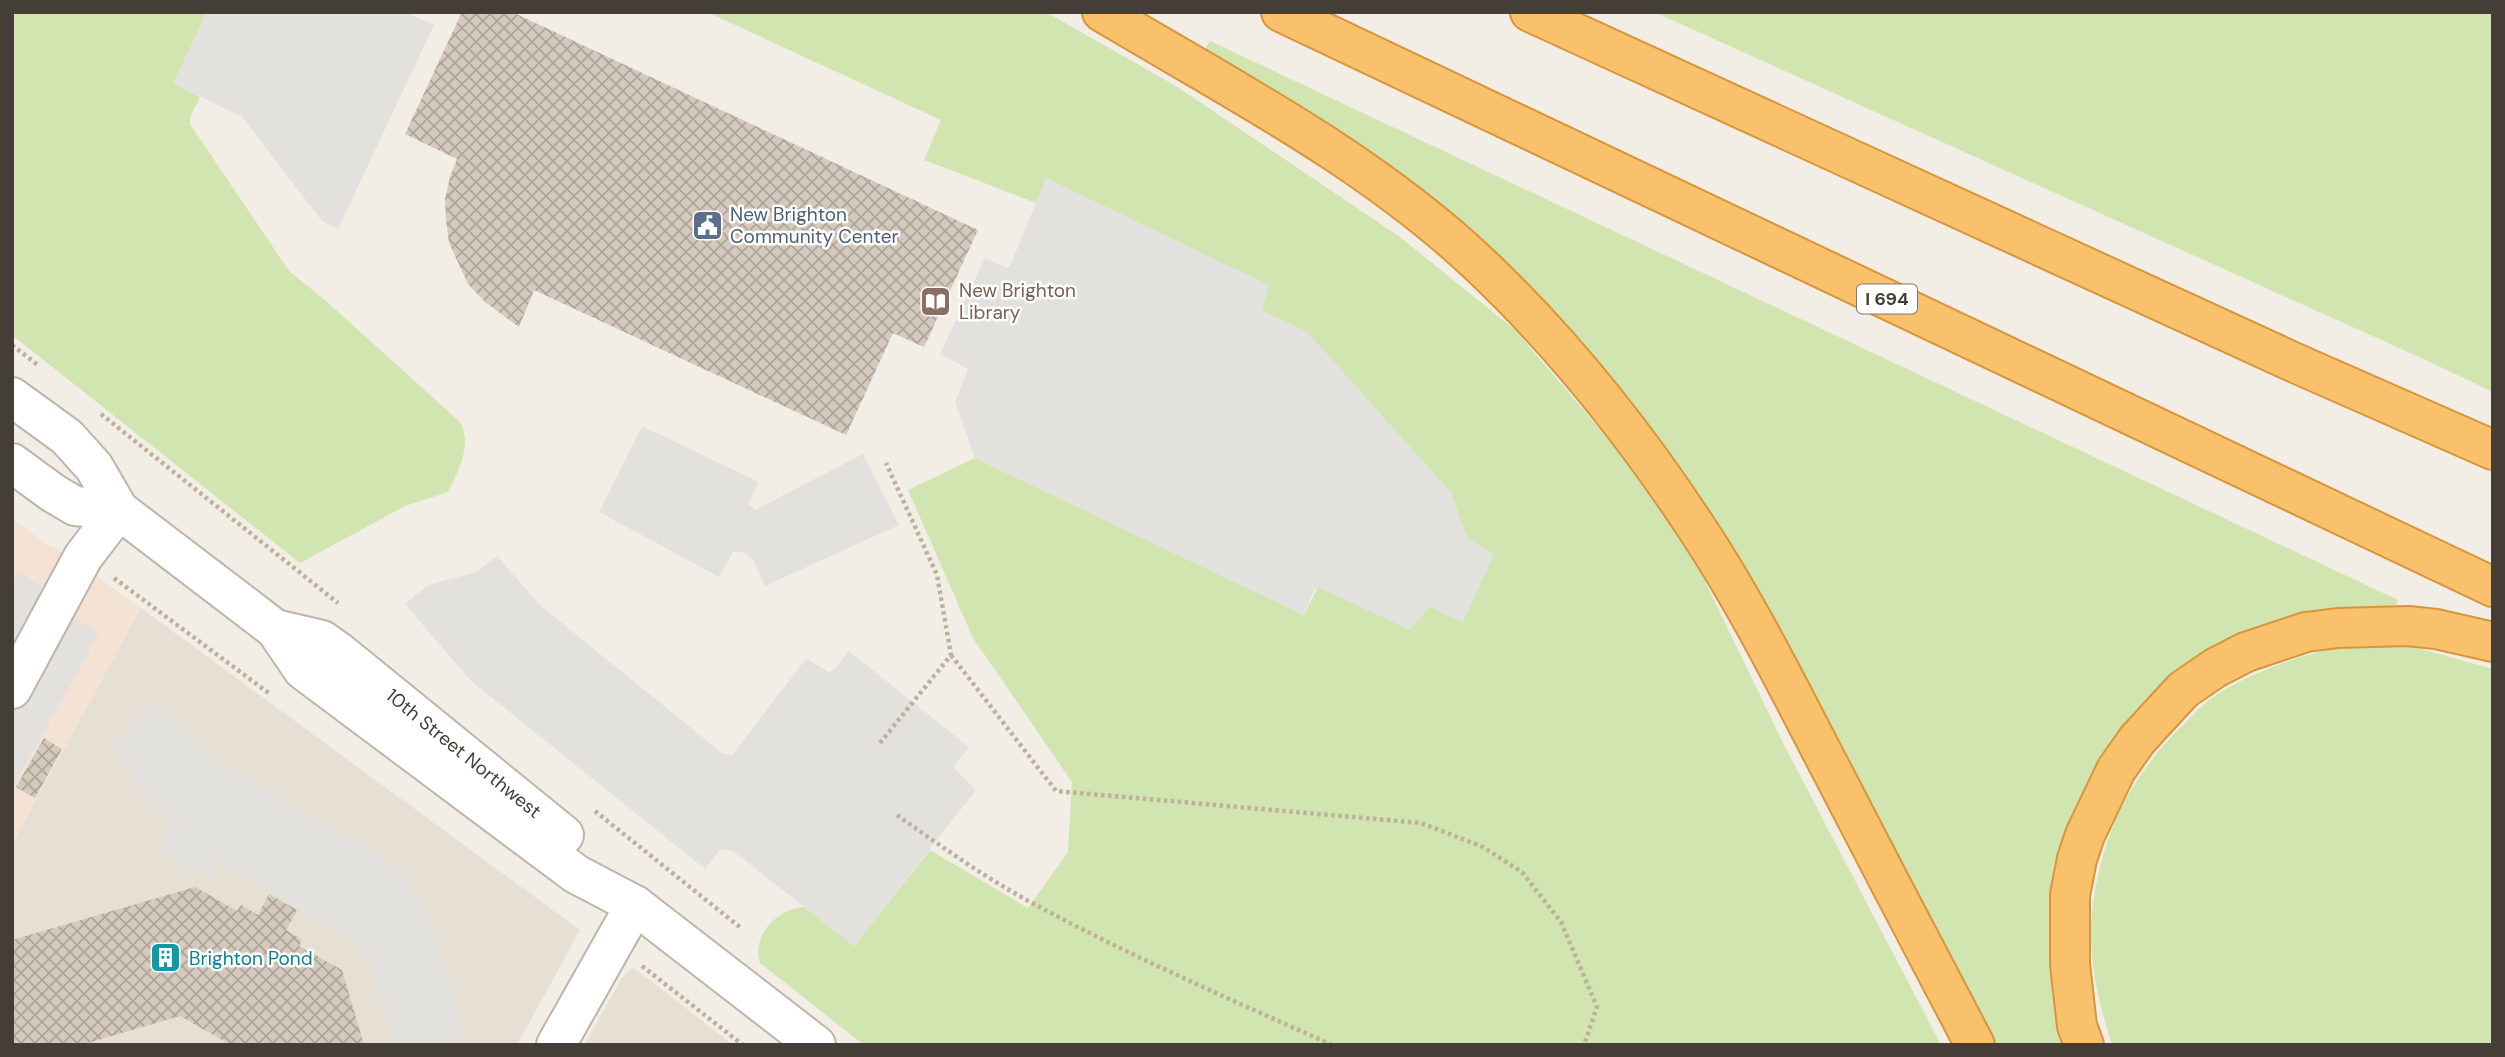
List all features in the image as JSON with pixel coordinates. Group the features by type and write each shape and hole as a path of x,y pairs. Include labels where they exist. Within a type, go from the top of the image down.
{"highway":[{"path":"1101,12 1265,108 1377,180 1476,262 1528,313 1572,363 1652,464 1699,532 1749,614 1975,1045"},
{"name":"I 694","path":"1280,12 2493,587"},
{"path":"1530,12 2293,362 2493,450"},
{"path":"2084,1045 2077,1026 2070,964 2070,895 2077,859 2085,835 2116,770 2137,740 2183,690 2215,668 2246,652 2306,632 2338,628 2408,626 2436,629 2493,642"}],"street":[{"name":"10th Street Northwest","path":"12,397 67,437 94,467 119,510 275,629 303,670 576,874 635,905 816,1045"},
{"path":"12,463 75,506 119,510"},
{"path":"12,689 83,557 119,510"},
{"path":"556,1045 635,905"}],"path":[{"path":"12,345 44,370"},
{"path":"98,412 346,610"},
{"path":"886,463 937,575 951,655 1056,791 1421,823 1483,847 1522,872 1562,922 1597,1007 1584,1045"},
{"path":"104,570 258,685"},
{"path":"880,743 951,655"},
{"path":"897,815 970,866 1035,905 1168,971 1332,1045"},
{"path":"643,967 743,1045"}],"shaded area":[{"path":"207,12 412,12 411,15 434,25 338,229 322,221 242,117 173,83"},
{"path":"1046,178 1269,285 1262,311 1307,332 1451,493 1466,536 1494,555 1463,622 1429,607 1410,630 1318,587 1314,590 1304,615 975,458 955,402 968,369 940,354 985,258 1007,268 1011,264"},
{"path":"642,426 759,482 748,504 755,510 863,454 899,525 765,586 753,559 743,552 733,552 719,577 599,512"},
{"path":"12,518 141,608 12,844"},
{"path":"497,556 541,606 722,753 732,755 805,660 808,659 828,672 833,671 849,651 969,747 955,765 955,769 976,790 854,946 733,851 719,851 705,869 471,681 405,604 428,585 476,572"},
{"path":"18,572 39,585 78,620 99,633 12,789 12,582"},
{"path":"141,608 580,930 517,1045 12,1045 12,844"},
{"path":"158,701 223,765 376,854 407,880 427,914 466,1037 436,1045 394,1045 371,961 358,943 220,861 210,879 159,851 175,818 165,806 150,800 112,744"},
{"path":"633,967 733,1045 584,1045 622,978"}],"green space":[{"path":"12,12 207,12 174,83 200,97 191,115 190,124 289,271 460,422 464,431 465,449 448,492 405,506 300,563 12,335"},
{"path":"707,12 1046,12 1176,86 1400,237 1515,330 1628,462 1700,571 1783,743 1941,1045 864,1045 760,963 759,943 768,926 784,913 804,907 854,946 930,850 1028,908 1068,852 1072,782 973,638 908,490 975,458 1304,615 1318,587 1466,536 1451,493 1307,332 1262,311 1047,178 1036,203 924,160 941,120"},
{"path":"1654,12 2493,12 2493,392 2430,362"},
{"path":"1210,41 2398,600 2392,613 2200,661 2052,909 2049,968 2059,1025 2067,1045 1994,1045 1582,357 1201,55"},
{"path":"2407,645 2493,669 2493,1045 2112,1045 2096,985 2092,954 2094,896 2107,843 2117,818 2143,772 2205,703 2250,677 2327,650 2356,646"}],"building":[{"name":"New Brighton Community Center","path":"462,12 512,12 978,230 924,347 893,333 846,435 534,290 519,327 485,302 468,284 449,243 446,219 445,199 457,159 405,134"},
{"path":"44,738 62,749 35,798 16,787"},
{"name":"Brighton Pond","path":"195,887 237,911 241,905 258,915 269,894 297,910 286,930 302,940 299,946 342,970 364,1045 231,1045 180,1016 81,1045 12,1045 12,940"}],"place":[{"name":"New Brighton Community Center","path":"707,225"},
{"name":"New Brighton Library","path":"936,301"},
{"name":"Brighton Pond","path":"166,958"}]}
